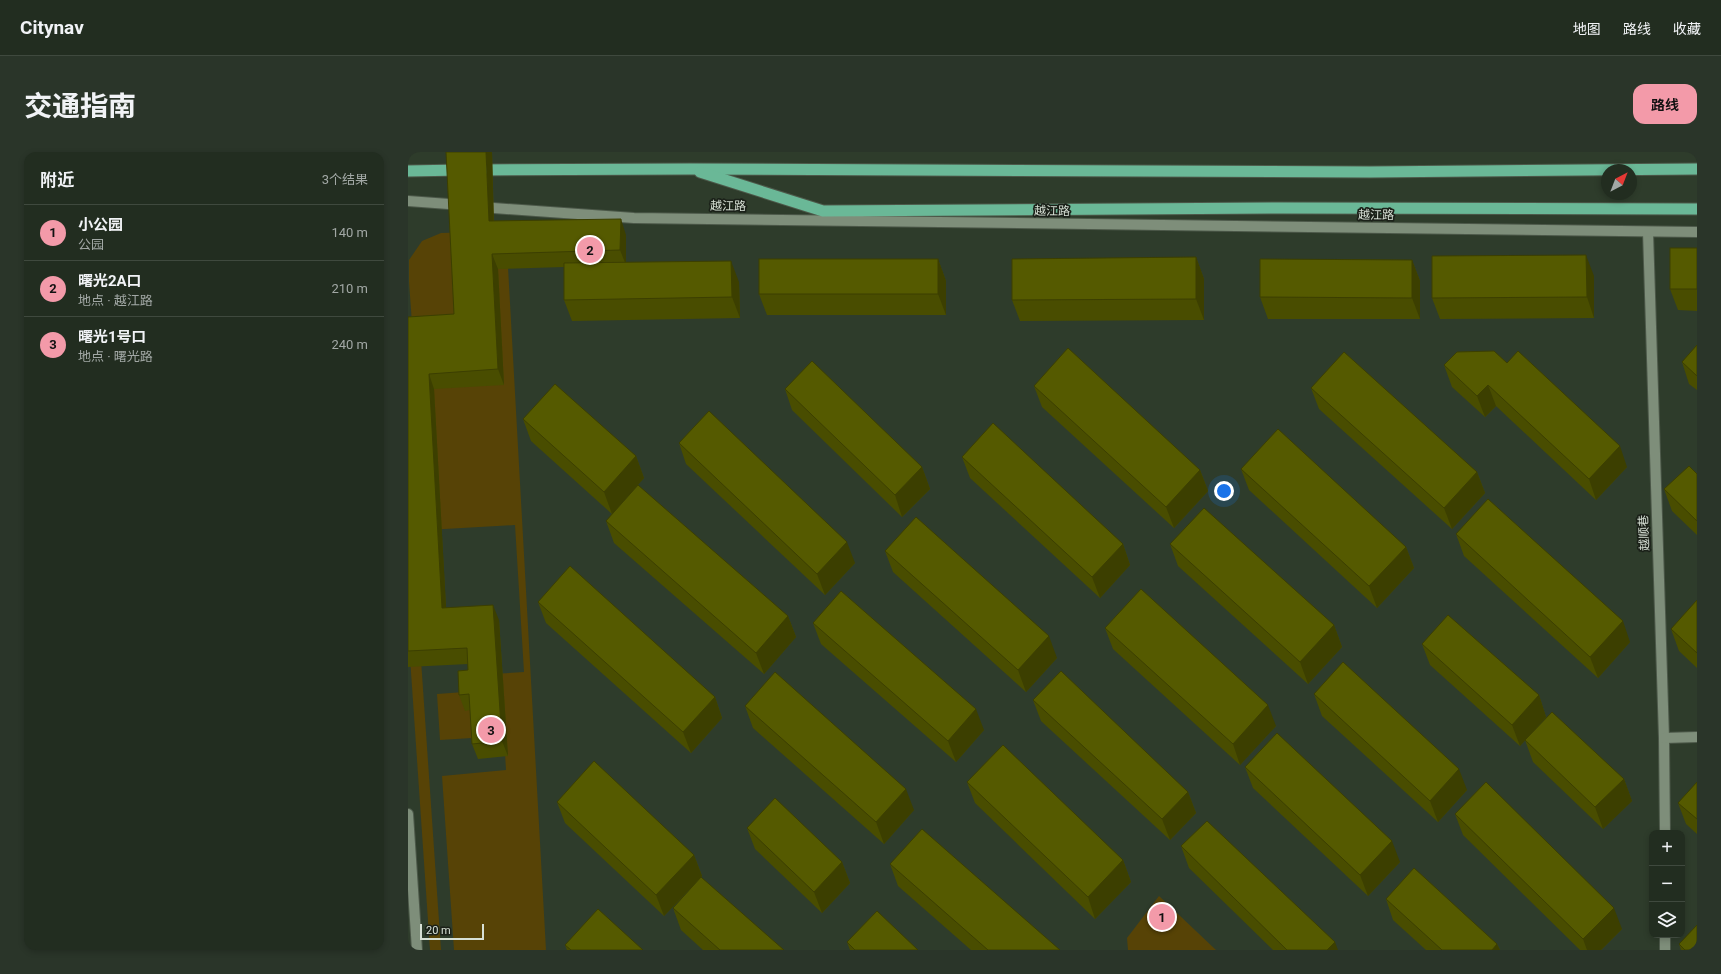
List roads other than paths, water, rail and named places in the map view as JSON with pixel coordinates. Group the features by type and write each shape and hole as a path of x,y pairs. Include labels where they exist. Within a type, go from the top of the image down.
{"highway":[{"path":"690,168 823,211 1279,208 1697,209"},
{"path":"408,171 690,168 1354,172 1697,169"}],"main road":[{"name":"越江路","path":"408,202 642,218 1697,232"},
{"name":"越顺巷","path":"1648,232 1664,738 1665,830"},
{"path":"1664,738 1697,737"},
{"path":"408,814 417,950"},
{"path":"1665,938 1665,950"}],"place":[{"name":"曙光2A口","path":"590,250"},
{"name":"曙光1号口","path":"491,730"},
{"name":"小公园","path":"1162,917"}]}
